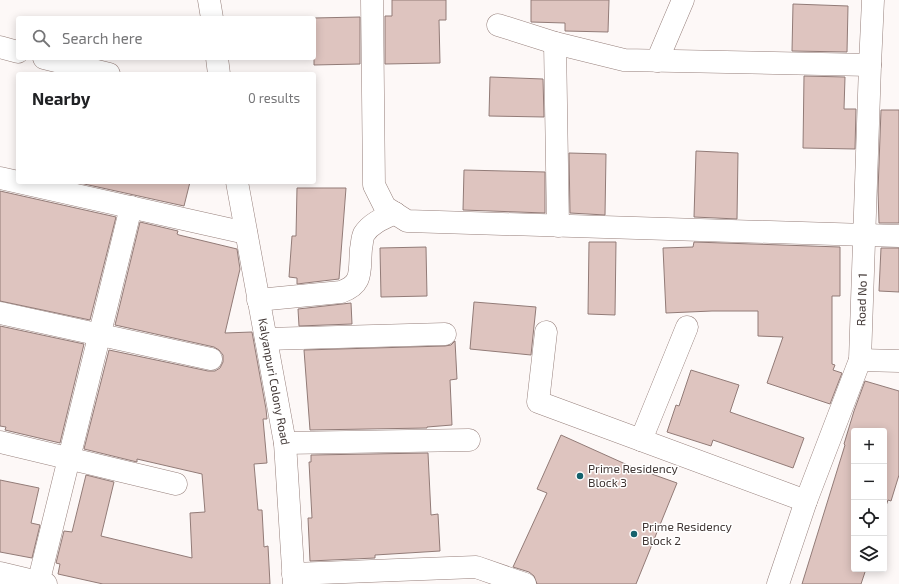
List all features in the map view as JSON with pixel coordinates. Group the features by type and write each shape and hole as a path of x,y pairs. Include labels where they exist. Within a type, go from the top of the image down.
{"street":[{"path":"209,0 212,16"},
{"path":"372,0 374,185 385,207 407,221 899,236"},
{"path":"657,61 683,0"},
{"name":"Road No 1","path":"778,584 806,501 860,360 873,0"},
{"path":"498,25 555,43 624,60 870,65"},
{"path":"555,43 558,226"},
{"path":"0,47 16,51"},
{"path":"52,60 101,72"},
{"path":"217,60 219,72"},
{"path":"0,178 16,182"},
{"path":"27,184 246,234"},
{"name":"Kalyanpuri Colony Road","path":"237,184 285,443 293,579"},
{"path":"0,574 41,583 69,458 131,207"},
{"path":"258,300 341,292 352,289 358,281 364,234 379,221 395,213"},
{"path":"0,313 212,359"},
{"path":"641,440 687,327"},
{"path":"546,332 538,402 806,501"},
{"path":"266,339 445,334"},
{"path":"860,360 899,361"},
{"path":"285,443 469,440"},
{"path":"0,442 176,484"},
{"path":"293,579 476,567 525,584"}],"building":[{"path":"392,0 446,0 446,20 439,20 440,63 385,64 385,16 392,16"},
{"path":"531,0 609,0 608,32 565,31 565,23 531,22"},
{"path":"793,4 848,6 847,52 792,51"},
{"path":"360,17 360,64 314,65 314,60 316,60 316,18"},
{"path":"804,76 845,77 844,109 856,109 855,149 803,148"},
{"path":"490,77 543,79 544,117 489,116"},
{"path":"881,110 899,110 899,223 879,223 878,191"},
{"path":"696,151 738,153 737,219 694,217"},
{"path":"569,153 606,154 605,215 570,213"},
{"path":"464,170 545,172 545,213 463,210"},
{"path":"84,184 190,184 184,206"},
{"path":"297,188 346,188 339,279 297,284 297,278 289,277 292,236 296,236"},
{"path":"0,191 116,217 90,320 0,301"},
{"path":"140,222 178,231 177,234 179,235 237,249 240,269 225,333 252,332 266,409 267,419 263,419 267,463 254,464 258,510 262,510 264,547 268,546 270,584 103,584 58,574 60,564 56,563 64,531 72,532 86,475 114,482 101,536 192,558 190,513 205,512 202,474 137,459 137,462 84,449 109,350 208,371 215,371 220,368 223,362 223,355 214,347 115,325"},
{"path":"589,242 616,242 615,315 588,314"},
{"path":"694,242 840,247 840,296 832,296 832,364 835,365 833,370 842,373 830,404 767,383 783,337 758,336 758,311 666,313 663,248 693,247"},
{"path":"426,247 427,296 381,297 380,248"},
{"path":"881,248 899,248 899,292 879,291"},
{"path":"474,302 536,307 531,355 470,349"},
{"path":"351,303 352,324 299,326 298,309"},
{"path":"0,326 84,344 60,443 5,430 6,427 0,426"},
{"path":"455,341 457,379 450,380 452,425 427,428 310,430 304,350 445,346 451,345"},
{"path":"691,370 739,385 730,412 804,438 793,468 713,440 711,446 667,432 676,405 679,406"},
{"path":"865,381 899,391 899,475 891,501 888,500 887,503 887,428 851,428 851,572 865,572 861,584 802,584 845,445 844,444"},
{"path":"561,435 632,467 677,483 636,584 537,584 534,576 529,572 513,567 547,493 537,489"},
{"path":"428,453 431,515 438,514 440,551 375,555 375,558 310,561 308,518 312,518 309,462 311,462 311,455"},
{"path":"0,480 39,488 31,523 40,525 32,558 0,552"}],"place":[{"name":"Prime Residency Block 3","path":"580,476"},
{"name":"Prime Residency Block 2","path":"634,534"}]}
